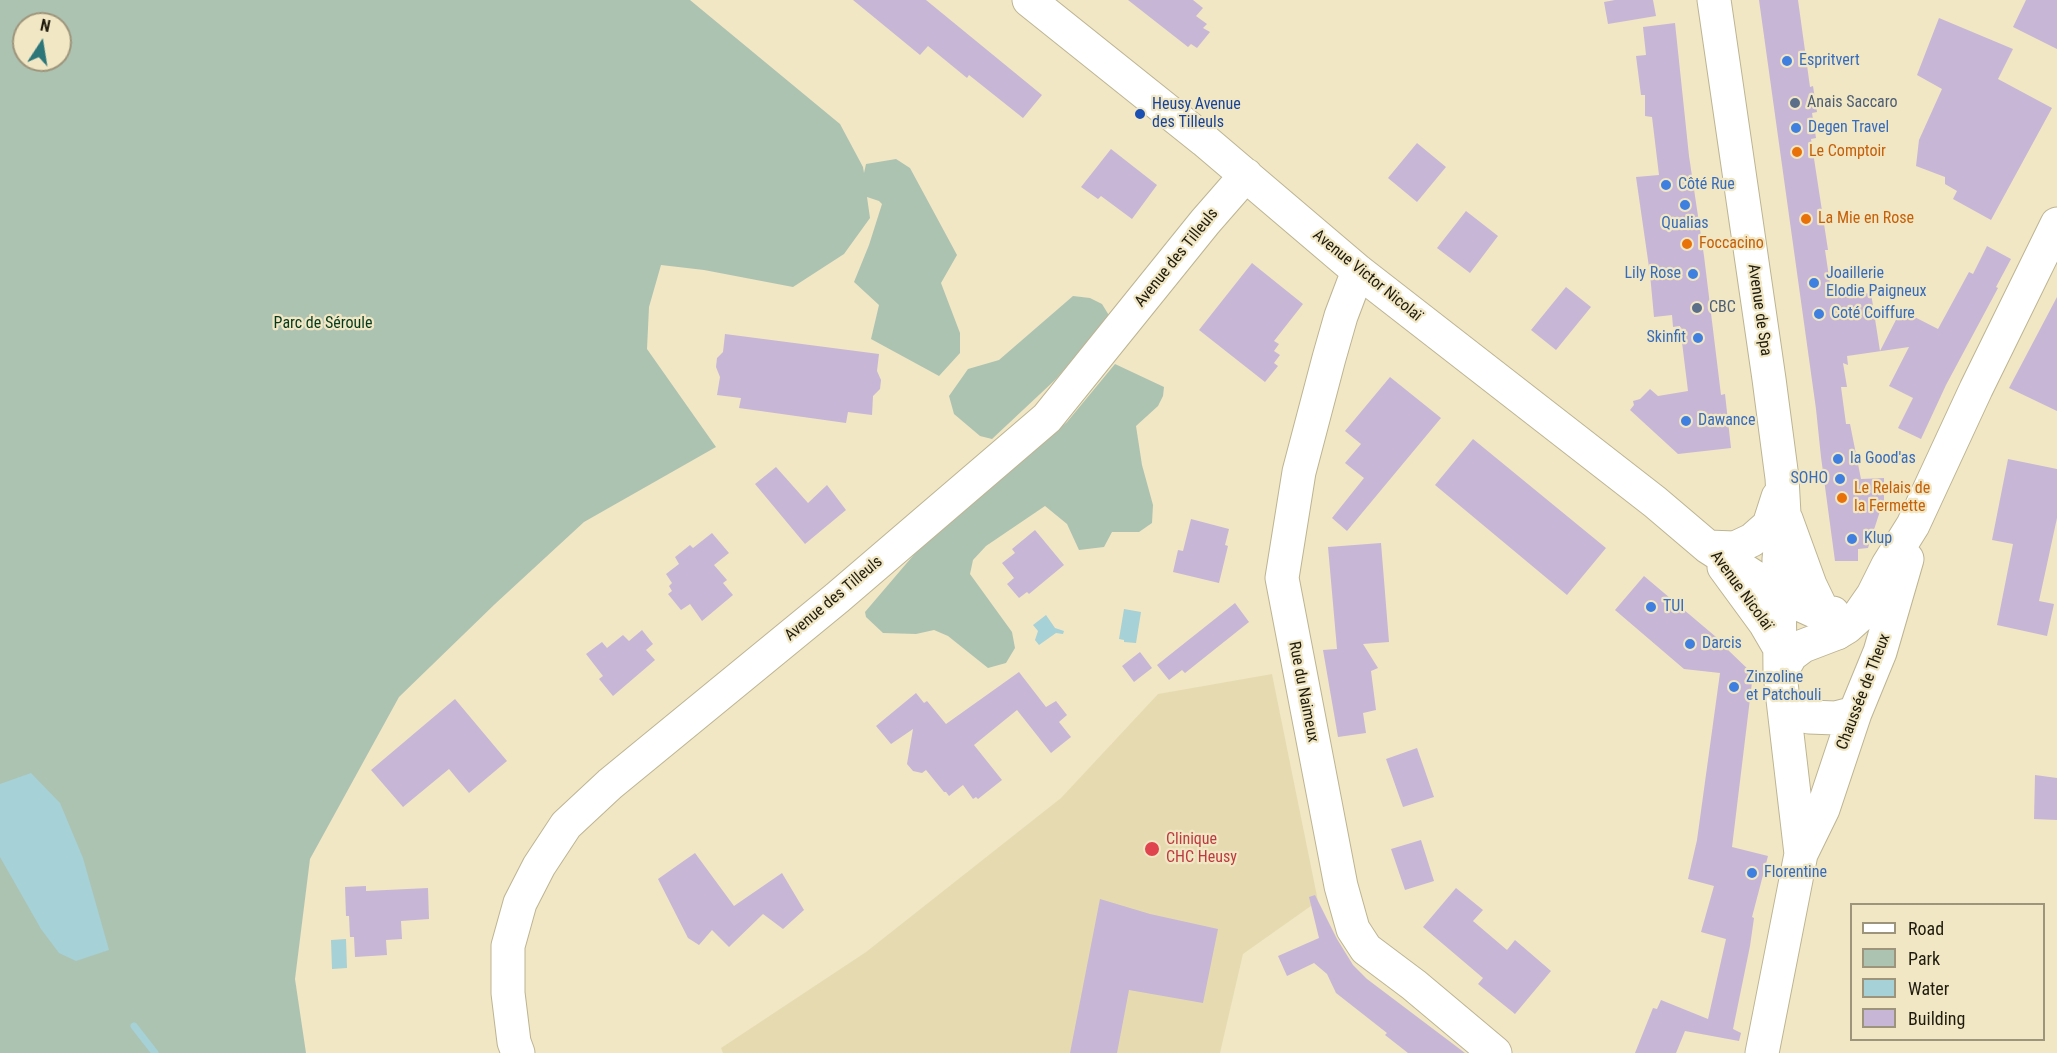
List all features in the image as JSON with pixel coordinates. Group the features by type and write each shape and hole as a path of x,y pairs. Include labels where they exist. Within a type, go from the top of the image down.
{"street":[{"name":"Avenue Victor Nicolaï","path":"1029,0 1246,175 1358,271 1708,546"},
{"name":"Avenue de Spa","path":"1714,0 1782,478 1784,514 1779,559 1781,674"},
{"name":"Avenue des Tilleuls","path":"518,1053 514,1042 508,993 508,946 520,903 539,866 566,825 610,784 837,598 1047,418 1205,222 1246,175"},
{"name":"Chaussée de Theux","path":"1842,616 1873,595 1888,565 1913,525 1976,389 2057,224"},
{"name":"Rue du Naimeux","path":"1358,271 1335,337 1299,472 1282,578 1339,874 1353,928 1366,949 1414,985 1496,1053"},
{"path":"1708,546 1734,548 1762,534 1769,525 1775,510 1782,478"},
{"name":"Avenue de Spa","path":"1784,514 1810,585 1842,616 1850,651 1856,664 1855,712"},
{"name":"Chaussée de Theux","path":"1762,1053 1801,854 1823,810 1855,712 1891,620 1905,570 1913,525"},
{"name":"Avenue Nicolaï","path":"1708,546 1779,593 1842,616"},
{"name":"Avenue Nicolaï","path":"1708,546 1765,623 1781,674"},
{"path":"1842,616 1791,655 1781,674 1795,711 1809,717 1836,718 1855,712"},
{"name":"Chaussée de Theux","path":"1781,674 1801,854"}],"shaded area":[{"name":"Clinique CHC Heusy","path":"1272,674 1318,901 1243,954 1220,1053 723,1053 721,1048 866,952 1061,798 1158,694"}],"green space":[{"name":"Parc de Séroule","path":"0,0 690,0 840,124 864,173 866,164 896,159 910,168 957,255 941,283 960,333 960,353 939,376 871,339 879,305 854,282 882,204 867,197 870,218 844,254 793,287 704,270 661,265 649,307 647,349 716,447 584,522 399,697 310,859 295,979 306,1053 0,1053"},
{"path":"1073,296 1090,298 1102,304 1110,317 1055,380 992,439 980,436 954,414 949,396 968,369 999,360"},
{"path":"1115,364 1164,387 1158,406 1136,426 1142,465 1153,505 1152,523 1139,532 1112,532 1104,547 1079,550 1067,524 1045,506 986,546 973,560 970,574 1012,632 1015,648 1006,663 988,668 948,636 934,630 916,634 883,633 866,617 865,612 923,544 1067,422"}],"water":[{"path":"1124,609 1141,612 1136,643 1119,639"},
{"path":"1046,615 1055,628 1064,631 1063,634 1056,633 1039,645 1035,640 1038,631 1033,625"},
{"path":"31,773 60,803 83,858 109,950 76,961 59,953 41,929 0,857 0,784"},
{"path":"346,939 347,968 332,969 331,940"}],"building":[{"path":"853,0 926,0 1042,95 1023,118 969,75 967,78 928,46 920,55"},
{"path":"1128,0 1193,0 1203,8 1196,16 1207,24 1203,28 1210,32 1197,48 1191,44 1188,47"},
{"path":"1653,0 1656,16 1608,24 1604,2"},
{"path":"1759,0 1798,0 1810,87 1813,86 1817,112 1812,113 1816,138 1811,139 1828,250 1825,250 1832,297 1871,293 1880,351 1901,310 1938,329 1969,272 1973,274 1987,246 2011,259 1921,439 1898,428 1913,398 1889,386 1909,347 1847,356 1848,365 1843,363 1847,387 1841,387 1846,424 1850,424 1861,479 1884,478 1884,505 1882,505 1868,548 1858,549 1858,561 1835,561"},
{"path":"2026,0 2057,0 2057,49 2013,27"},
{"path":"1939,18 2013,49 1998,79 2052,108 1991,220 1953,199 1957,191 1945,184 1945,177 1916,166 1919,140 1942,89 1917,75"},
{"path":"1675,23 1689,156 1721,395 1725,394 1731,448 1678,454 1630,410 1634,405 1633,401 1640,399 1650,389 1658,396 1688,391 1680,326 1673,327 1672,315 1654,317 1636,177 1659,175 1652,117 1645,116 1645,95 1641,95 1636,56 1646,55 1643,27"},
{"path":"1417,143 1446,167 1417,202 1388,178"},
{"path":"1111,149 1157,185 1132,219 1101,196 1098,199 1081,187"},
{"path":"1466,211 1498,236 1470,273 1437,248"},
{"path":"1252,263 1303,304 1274,341 1279,344 1274,351 1280,355 1274,363 1278,366 1265,382 1199,330"},
{"path":"1566,287 1591,307 1556,350 1531,330"},
{"path":"2057,297 2057,411 2009,388"},
{"path":"725,334 879,354 877,371 881,380 880,389 873,396 872,415 848,412 846,423 739,408 741,398 717,395 720,377 716,367 717,358 723,352"},
{"path":"1390,377 1441,418 1347,531 1332,518 1364,478 1345,463 1361,444 1345,431"},
{"path":"1473,439 1606,548 1567,595 1435,485"},
{"path":"2008,459 2057,469 2057,518 2039,601 2054,604 2047,636 1997,625 2013,544 1992,540"},
{"path":"776,467 808,503 827,485 846,510 805,544 755,484"},
{"path":"1191,519 1229,529 1225,545 1228,546 1219,583 1173,572 1178,550 1183,551"},
{"path":"1035,530 1064,565 1029,594 1027,592 1019,598 1007,584 1014,578 1002,563 1015,553 1012,549"},
{"path":"712,533 729,553 714,565 727,580 723,583 733,595 702,621 690,604 681,610 668,594 672,591 669,586 672,583 666,574 679,564 675,557 690,545 693,548"},
{"path":"1381,543 1389,642 1363,644 1378,668 1371,671 1376,710 1363,713 1366,733 1338,737 1323,650 1337,649 1328,547"},
{"path":"1644,576 1729,648 1727,649 1753,674 1732,847 1768,856 1752,917 1754,918 1750,946 1733,1029 1741,1033 1739,1041 1685,1031 1676,1053 1635,1053 1653,1008 1657,1009 1661,1000 1708,1019 1726,939 1701,932 1714,886 1688,879 1697,840 1720,673 1684,669 1615,610"},
{"path":"1235,603 1249,622 1185,673 1182,670 1169,680 1157,665"},
{"path":"642,630 653,644 646,650 655,660 613,696 599,679 603,676 586,654 602,642 607,648 623,635 629,641"},
{"path":"1140,652 1152,668 1134,682 1122,666"},
{"path":"1019,672 1046,707 1056,701 1067,715 1059,722 1071,737 1051,753 1017,710 974,745 1002,780 978,799 976,797 973,799 963,785 949,796 926,770 922,773 913,771 907,764 913,729 891,744 876,726 916,693 924,703 927,701 946,724"},
{"path":"455,699 507,761 469,793 449,769 403,807 371,770"},
{"path":"1417,748 1434,797 1403,807 1386,759"},
{"path":"2035,775 2057,778 2057,820 2034,819"},
{"path":"1421,840 1434,881 1405,890 1391,849"},
{"path":"695,853 734,906 782,873 804,910 783,929 763,914 729,947 712,930 699,945 688,938 658,879"},
{"path":"366,886 366,891 428,888 429,919 401,921 402,939 386,940 387,955 355,957 354,937 350,937 349,916 346,916 345,887"},
{"path":"1456,888 1483,910 1473,921 1507,950 1515,940 1551,971 1515,1014 1478,984 1483,978 1423,927"},
{"path":"1315,895 1353,965 1367,979 1465,1053 1408,1053 1385,1035 1387,1033 1336,993 1327,974 1314,963 1287,976 1278,956 1319,938 1309,897"},
{"path":"1100,899 1150,914 1218,929 1203,1003 1129,990 1117,1053 1070,1053"}],"waterway":[{"path":"134,1026 155,1053"}],"place":[{"name":"Espritvert","path":"1787,61"},
{"name":"Anais Saccaro","path":"1795,103"},
{"name":"Heusy Avenue des Tilleuls","path":"1140,114"},
{"name":"Degen Travel","path":"1796,128"},
{"name":"Le Comptoir","path":"1797,152"},
{"name":"Côté Rue","path":"1666,185"},
{"name":"Qualias","path":"1685,205"},
{"name":"La Mie en Rose","path":"1806,219"},
{"name":"Foccacino","path":"1687,244"},
{"name":"Lily Rose","path":"1693,274"},
{"name":"Joaillerie Elodie Paigneux","path":"1814,283"},
{"name":"CBC","path":"1697,308"},
{"name":"Coté Coiffure","path":"1819,314"},
{"name":"Skinfit","path":"1698,338"},
{"name":"Dawance","path":"1686,421"},
{"name":"la Good'as","path":"1838,459"},
{"name":"SOHO","path":"1840,479"},
{"name":"Le Relais de la Fermette","path":"1842,498"},
{"name":"Klup","path":"1852,539"},
{"name":"TUI","path":"1651,607"},
{"name":"Darcis","path":"1690,644"},
{"name":"Zinzoline et Patchouli","path":"1734,687"},
{"name":"Clinique CHC Heusy","path":"1152,849"},
{"name":"Florentine","path":"1752,873"}]}
